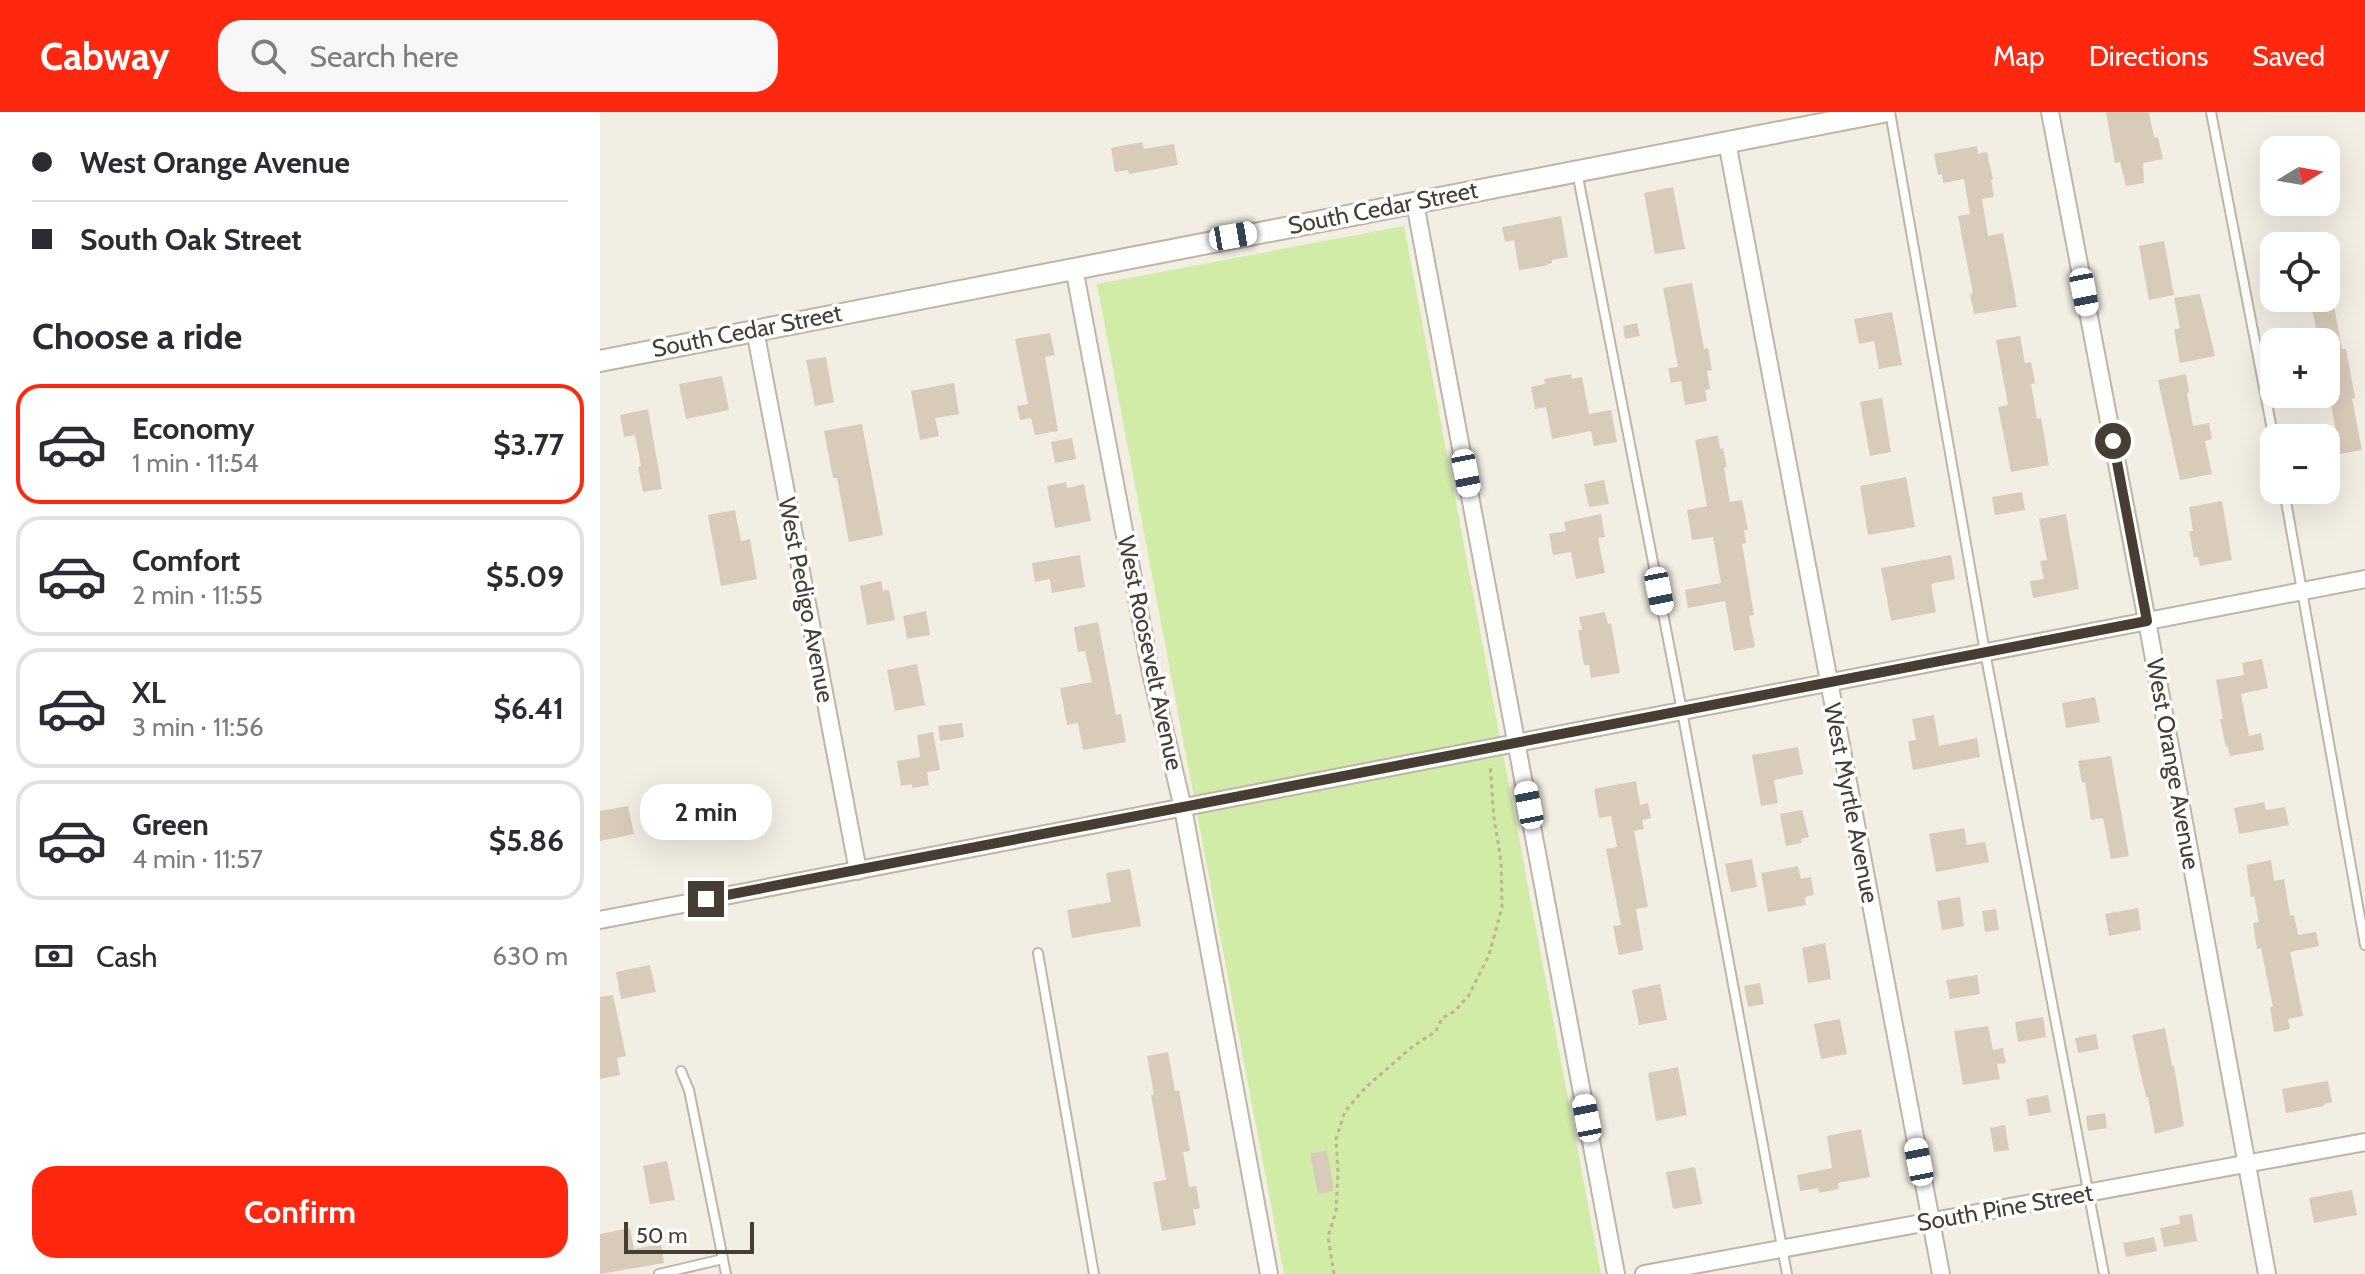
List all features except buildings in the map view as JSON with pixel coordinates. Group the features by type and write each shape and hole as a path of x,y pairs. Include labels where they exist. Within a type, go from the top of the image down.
{"street":[{"name":"West Orange Avenue","path":"2050,112 2267,1274"},
{"name":"South Cedar Street","path":"600,361 1879,113"},
{"name":"West Myrtle Avenue","path":"1727,142 1941,1274"},
{"path":"1415,203 1616,1274"},
{"name":"West Roosevelt Avenue","path":"1074,268 1151,673 1183,808 1269,1274"},
{"name":"West Pedigo Avenue","path":"755,330 858,871"},
{"path":"600,920 2365,579"},
{"name":"South Pine Street","path":"1644,1274 2365,1142"}],"lane":[{"path":"2211,112 2271,424"},
{"path":"1879,113 2104,1274"},
{"path":"1577,171 1787,1274"},
{"path":"2287,504 2365,945"},
{"path":"1038,953 1094,1274"},
{"path":"681,1071 689,1090 726,1274"},
{"path":"659,1274 723,1259"}],"path":[{"path":"1334,1274 1328,1237 1336,1211 1336,1139 1345,1111 1366,1087 1412,1047 1436,1031 1442,1018 1455,1011 1469,995 1489,955 1502,907 1501,861 1488,749"}],"green space":[{"path":"1404,226 1601,1274 1284,1274 1097,284"}],"route":[{"path":"706,899 2147,621 2113,441"}]}
